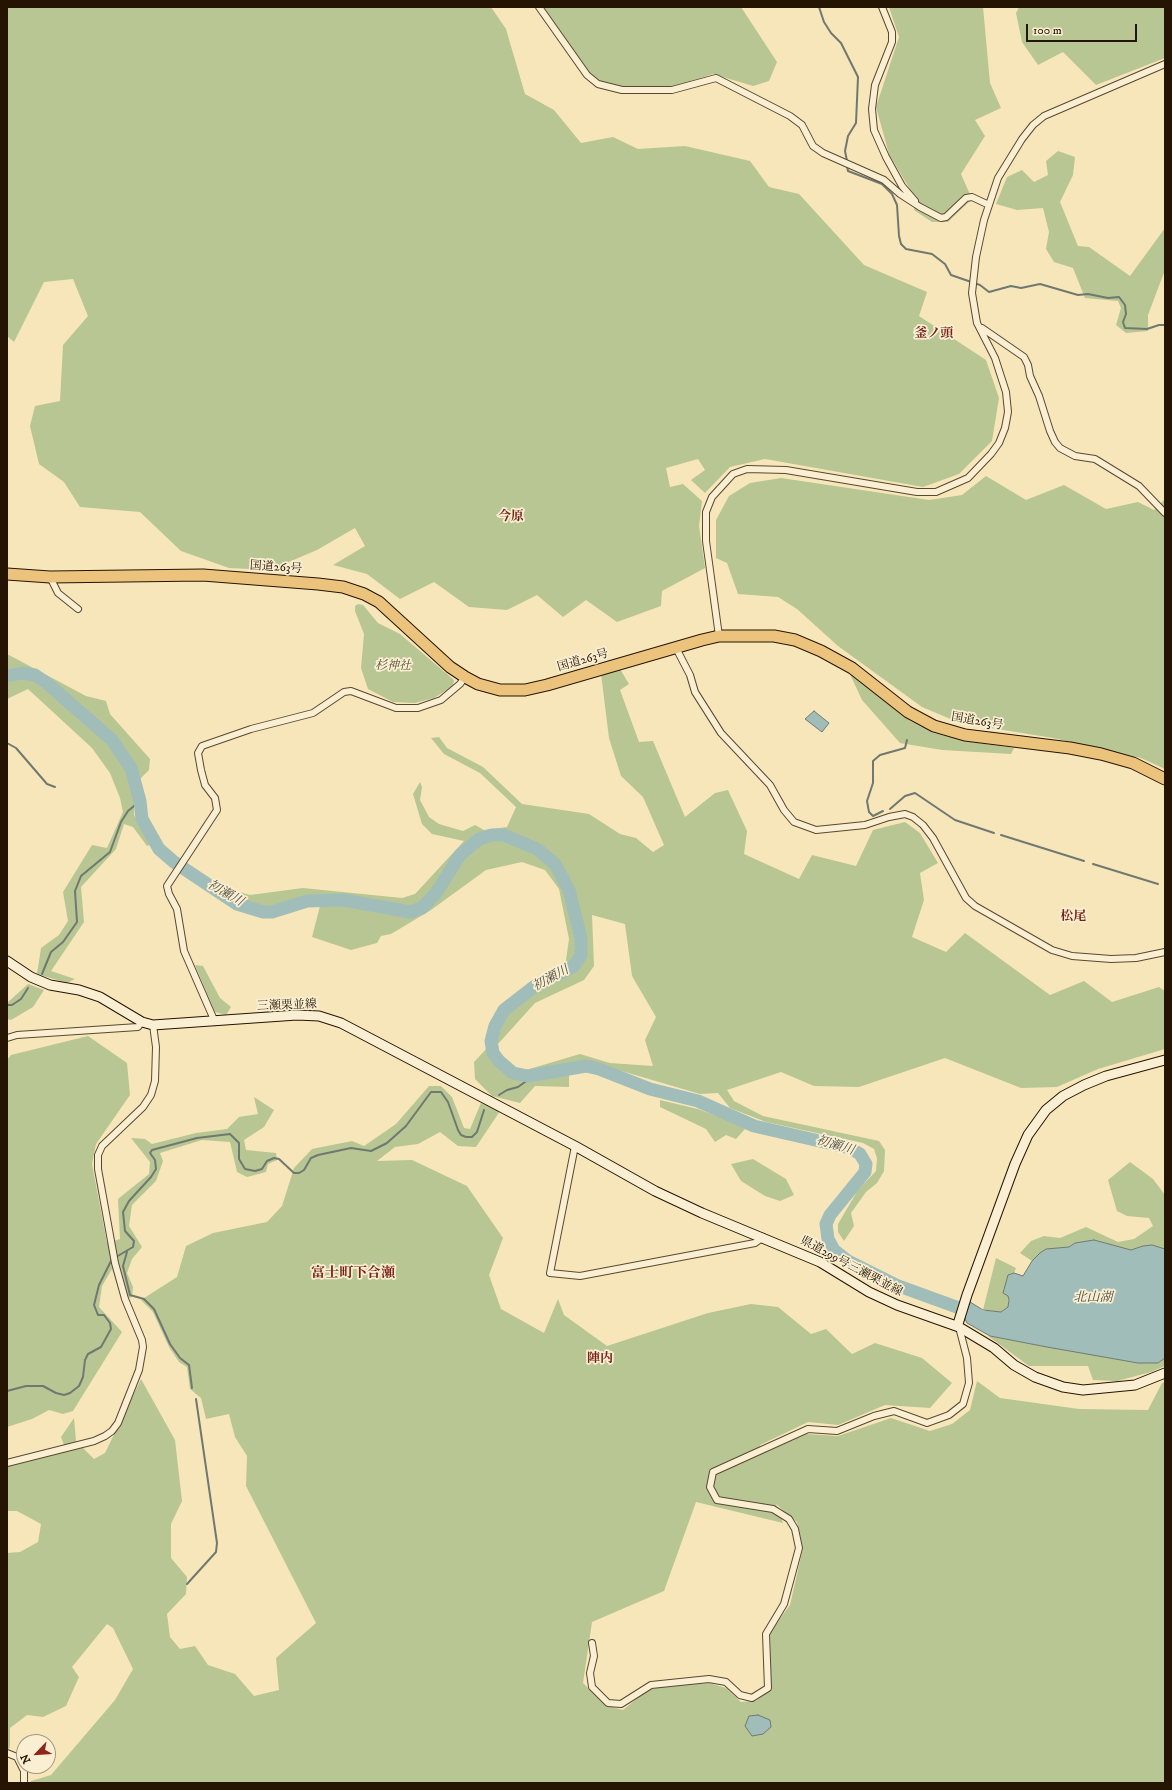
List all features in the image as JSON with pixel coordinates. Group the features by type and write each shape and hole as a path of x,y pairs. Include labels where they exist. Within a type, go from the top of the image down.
{"highway":[{"name":"国道263号","path":"7,574 50,577 204,576 343,588 364,594 378,602 450,667 465,677 478,684 500,690 525,690 719,636 774,636 802,643 852,668 908,712 934,726 965,735 1070,748 1101,754 1133,763 1165,779"}],"main road":[{"name":"三瀬栗並線","path":"7,961 31,977 50,985 79,990 100,997 142,1022 154,1025 215,1022 297,1015 319,1016 341,1022 575,1146"},
{"path":"958,1326 966,1295 1028,1135 1046,1110 1063,1096 1084,1085 1106,1076 1165,1060"},
{"name":"県道299号三瀬栗並線","path":"575,1146 655,1191 820,1262 869,1292 890,1302 958,1326 994,1348 1019,1368 1035,1377 1063,1387 1082,1390 1135,1385 1165,1373"}],"street":[{"path":"539,7 587,76 598,84 622,90 672,90 716,78 790,116 802,125 813,146 822,153 884,180 900,194 941,218 946,217 966,198 972,197 989,205"},
{"path":"882,7 892,32 892,42 875,85 872,109 874,130 892,169 902,186 920,207"},
{"path":"719,636 706,541 706,512 712,497 733,474 747,469 786,470 917,492 936,492 968,478 991,454 999,443 1006,428 1008,412 1006,392 995,358 977,323 972,293 976,257 984,220 998,178 1008,160 1033,125 1044,116 1165,64"},
{"path":"977,323 987,333 1024,357 1028,364 1030,376 1039,396 1050,431 1055,442 1060,448 1075,456 1095,459 1112,472 1139,486 1165,513"},
{"path":"50,577 58,593 78,609"},
{"path":"676,648 690,675 695,692 721,733 770,785 784,810 794,822 816,830 865,825 889,817 905,814 913,817 923,825 933,838 966,898 975,906 1052,950 1072,956 1111,959 1136,958 1165,952"},
{"path":"215,1022 184,951 177,909 169,894 167,886 217,810 215,798 206,785 201,770 198,753 202,746 251,729 312,713 344,692 351,691 396,708 418,708 441,700 460,684 465,677"},
{"path":"7,1038 17,1035 138,1027 142,1022"},
{"path":"7,1463 94,1442 112,1430 118,1423 139,1370 143,1347 142,1340 125,1299 112,1252 98,1169 98,1156 102,1146 143,1106 151,1095 155,1081 154,1025"},
{"path":"575,1146 550,1273 580,1276 755,1243 763,1237"},
{"path":"592,1643 594,1656 590,1673 592,1687 608,1702 621,1704 651,1685 709,1679 726,1682 740,1695 752,1698 768,1688 766,1634 784,1604 786,1597 799,1548 795,1529 789,1519 773,1510 717,1500 710,1486 713,1472 808,1429 837,1431 874,1416 894,1411 926,1423 949,1415 963,1404 969,1382 967,1358 958,1326"},
{"path":"7,1753 17,1757 24,1771 24,1783"}],"green space":[{"path":"7,7 491,7 506,29 525,94 554,110 581,143 613,137 638,149 685,146 750,161 769,187 799,194 864,265 927,292 919,316 986,360 999,398 992,441 959,474 923,487 765,459 730,467 705,493 691,480 705,470 698,459 666,468 670,487 683,484 702,501 699,526 705,568 662,591 661,606 617,622 586,600 563,617 537,595 507,610 469,607 434,582 400,599 367,574 333,565 365,546 355,528 317,550 270,570 229,568 181,551 140,512 80,507 64,482 39,464 30,426 35,406 60,401 63,345 88,316 73,279 44,282 14,342 7,336"},
{"path":"541,7 741,7 777,62 769,81 753,86 713,74 672,87 622,88 598,82 577,60"},
{"path":"889,7 983,7 990,83 1001,108 975,120 985,136 961,174 972,199 948,222 932,222 914,210 915,198 889,154 876,107 899,37"},
{"path":"1019,7 1165,7 1165,58 1096,85 1063,52 1038,65 1022,42 1016,13"},
{"path":"1058,151 1075,157 1073,175 1060,202 1078,246 1089,247 1130,276 1165,228 1165,270 1148,315 1148,331 1126,333 1116,325 1121,308 1118,301 1085,298 1073,268 1054,262 1046,249 1049,232 1043,208 1017,210 996,204 1007,177 1022,170 1034,182 1048,175 1046,161"},
{"path":"986,476 1026,500 1064,485 1106,509 1138,502 1154,510 1165,499 1165,769 1141,758 1053,738 960,723 922,707 838,646 797,609 778,597 738,594 727,563 716,558 716,520 729,496 750,483 781,478 929,500 962,495"},
{"name":"杉神社","path":"358,604 363,605 378,623 400,634 454,680 453,686 434,698 415,703 393,702 368,689 361,668 364,634 355,611 355,606"},
{"path":"7,654 86,696 106,701 110,714 150,759 149,770 140,779 131,784 134,799 134,815 151,844 147,846 133,827 124,824 116,849 81,887 84,922 51,971 75,979 67,983 37,974 41,948 59,935 68,921 63,892 92,845 107,848 123,812 120,798 110,773 92,748 28,689 7,699"},
{"path":"620,669 629,684 620,690 639,742 653,741 685,817 715,793 728,790 747,831 744,854 799,879 812,855 856,866 873,830 905,822 920,833 938,863 920,873 924,900 912,937 946,952 965,933 1050,995 1084,981 1112,1002 1159,987 1165,991 1165,1049 1098,1069 1057,1087 1021,1088 945,1058 859,1087 814,1086 781,1072 727,1090 734,1101 763,1116 879,1141 885,1150 884,1171 877,1183 866,1192 851,1213 854,1226 844,1241 838,1232 838,1224 858,1190 876,1171 877,1158 874,1149 863,1143 766,1122 730,1108 718,1093 700,1094 584,1060 569,1065 569,1087 535,1086 520,1103 492,1096 475,1079 474,1062 489,1046 508,1003 546,977 565,967 569,939 559,889 545,870 522,862 486,870 431,910 391,934 381,936 377,943 351,950 312,937 320,906 319,897 287,901 263,909 238,901 228,889 250,895 303,888 402,898 415,894 464,841 432,834 422,824 413,794 420,782 422,787 420,800 429,817 439,824 463,831 475,825 484,830 507,827 516,807 480,773 444,754 431,738 439,737 447,748 483,767 522,804 589,814 620,834 636,838 653,852 664,845 643,797 621,776 609,738 601,674","holes":["592,915 625,924 632,976 656,1017 645,1040 653,1066 610,1063 580,1054 526,1070 511,1066 499,1053 498,1044 535,1003 584,980 594,966"]},
{"path":"849,672 910,721 934,733 964,741 1014,748 1011,754 942,750 900,743 862,700"},
{"path":"195,965 203,966 220,998 231,1007 226,1015 215,1012"},
{"path":"28,984 44,990 33,1007 11,1020 7,1019 7,1003"},
{"path":"88,1036 127,1063 130,1095 96,1144 92,1164 107,1243 120,1239 118,1199 149,1174 150,1162 131,1138 145,1139 152,1144 196,1133 227,1129 239,1117 258,1114 254,1097 274,1110 264,1127 244,1140 246,1150 276,1153 277,1160 268,1164 266,1172 247,1177 237,1172 230,1142 202,1140 160,1153 163,1161 156,1181 132,1205 129,1226 142,1247 132,1259 127,1273 133,1287 132,1297 122,1300 112,1269 102,1286 99,1307 122,1332 73,1411 63,1414 49,1410 32,1419 7,1427 7,1060 11,1055"},
{"path":"429,1086 441,1086 452,1097 464,1128 470,1129 481,1103 500,1111 476,1147 458,1146 440,1132 418,1144 395,1147 377,1161 412,1160 467,1186 503,1238 489,1275 501,1309 544,1333 558,1299 564,1315 607,1346 708,1313 751,1304 778,1307 811,1334 826,1329 852,1354 875,1343 922,1358 952,1383 930,1408 885,1405 838,1425 808,1422 760,1445 764,1453 807,1434 838,1436 891,1418 930,1431 952,1424 970,1410 977,1381 1000,1398 1079,1409 1148,1410 1162,1383 1165,1382 1165,1783 30,1783 31,1781 56,1774 56,1769 115,1700 133,1669 113,1628 107,1624 72,1667 79,1677 66,1706 43,1717 27,1715 10,1728 10,1747 7,1751 7,1553 20,1552 38,1542 41,1524 17,1511 7,1511 7,1466 66,1450 61,1437 74,1418 76,1441 94,1459 105,1453 141,1379 175,1440 182,1501 171,1524 171,1558 187,1577 186,1594 167,1614 170,1637 180,1649 195,1646 208,1665 235,1674 254,1696 279,1690 276,1658 316,1623 246,1486 247,1456 235,1437 229,1414 206,1419 201,1398 190,1389 187,1367 179,1362 169,1347 153,1312 141,1300 177,1277 186,1246 213,1233 267,1222 282,1206 294,1168 312,1149 352,1141 364,1146 396,1124","holes":["696,1502 783,1523 776,1504 797,1522 803,1548 790,1605 770,1632 771,1689 756,1701 741,1702 726,1688 709,1683 650,1688 623,1710 605,1705 583,1683 592,1622 664,1591"]},
{"path":"660,1100 698,1109 732,1122 745,1129 736,1139 726,1135 715,1142 706,1129 660,1107"},
{"path":"753,1159 786,1179 794,1195 780,1201 765,1196 741,1181 731,1164"},
{"path":"1130,1162 1153,1179 1165,1195 1165,1249 1152,1245 1131,1250 1094,1240 1075,1243 1069,1247 1046,1249 1032,1261 1020,1253 1031,1241 1044,1236 1060,1238 1086,1227 1118,1242 1134,1239 1153,1226 1149,1218 1127,1216 1117,1211 1108,1180"},
{"path":"996,1258 1016,1268 1014,1273 1010,1274 1008,1307 1001,1312 983,1310"},
{"path":"988,1336 1138,1363 1158,1363 1165,1358 1165,1366 1151,1372 1117,1381 1093,1380 1088,1366 1029,1366"}],"water":[{"path":"814,711 829,723 822,732 805,719"},
{"name":"北山湖","path":"1094,1240 1131,1250 1152,1245 1165,1249 1165,1358 1158,1363 1138,1363 990,1336 967,1323 965,1319 970,1302 983,1310 1001,1312 1008,1307 1008,1296 1003,1293 1008,1275 1014,1273 1023,1276 1032,1261 1046,1249 1069,1247 1075,1243"},
{"path":"758,1715 770,1720 771,1727 763,1734 752,1736 745,1726 749,1716"}],"waterway":[{"path":"819,7 824,22 831,33 841,43 858,77 856,123 848,136 845,151 847,161"},
{"path":"847,166 848,171 882,184 892,194 897,205 901,244 906,249 932,254 945,264 951,275 980,285 989,292 1011,286 1021,288 1040,284 1078,295 1088,294 1108,298 1119,297 1125,305 1126,314 1123,322 1125,328 1147,329 1159,325 1165,325"},
{"name":"初瀬川","path":"7,676 22,673 35,675 48,684 112,740 131,768 140,801 142,819 159,849 174,862 237,904 263,912 272,912 307,901 343,900 410,912 422,908 436,893 460,855 479,839 492,835 504,835 537,849 555,864 569,890 581,938 581,955 574,966 535,986 504,1010 495,1026 491,1041 493,1053 499,1061 513,1073 528,1076 586,1066 599,1069 650,1089 698,1101 754,1126 850,1148 860,1154 866,1164 865,1172 830,1215 826,1224 828,1239 834,1250 848,1261 896,1285 984,1317"},
{"path":"883,811 873,816 869,812 867,801 873,783 873,761 880,755 905,748 907,740"},
{"path":"7,743 16,748 47,784 55,787"},
{"path":"890,809 905,796 915,793 955,820 994,833"},
{"path":"42,974 51,952 63,942 77,922 75,891 81,876 110,852 121,822 128,811 140,801"},
{"path":"1001,835 1084,861"},
{"path":"1093,864 1158,884"},
{"path":"7,1005 12,1005 21,999 28,988"},
{"path":"499,1095 507,1090 518,1087 525,1082 528,1076"},
{"path":"116,1257 133,1247 134,1241 125,1231 123,1212 129,1201 151,1177 156,1169 155,1160 150,1153 152,1150 197,1138 230,1134 239,1143 239,1159 245,1169 255,1171 262,1169 267,1161 274,1158 279,1159 294,1173 299,1173 304,1170 311,1158 318,1155 351,1148 371,1151 387,1143 406,1126 431,1092 441,1092 448,1102 458,1130 461,1135 466,1137 472,1137 477,1132 484,1110"},
{"path":"127,1252 123,1266 130,1295 144,1299 154,1309 170,1344 180,1358 189,1365 192,1388"},
{"path":"7,1391 26,1386 43,1386 56,1393 64,1395 70,1393 79,1386 83,1377 85,1360 88,1354 101,1347 111,1329 110,1323 104,1315 98,1315 94,1305 99,1285 112,1259"},
{"path":"187,1584 216,1552 217,1543 196,1399"}],"district":[{"name":"釜ノ頭","path":"934,334"},
{"name":"今原","path":"511,517"},
{"name":"松尾","path":"1073,917"},
{"name":"富士町下合瀬","path":"353,1274"},
{"name":"陣内","path":"600,1359"}]}
